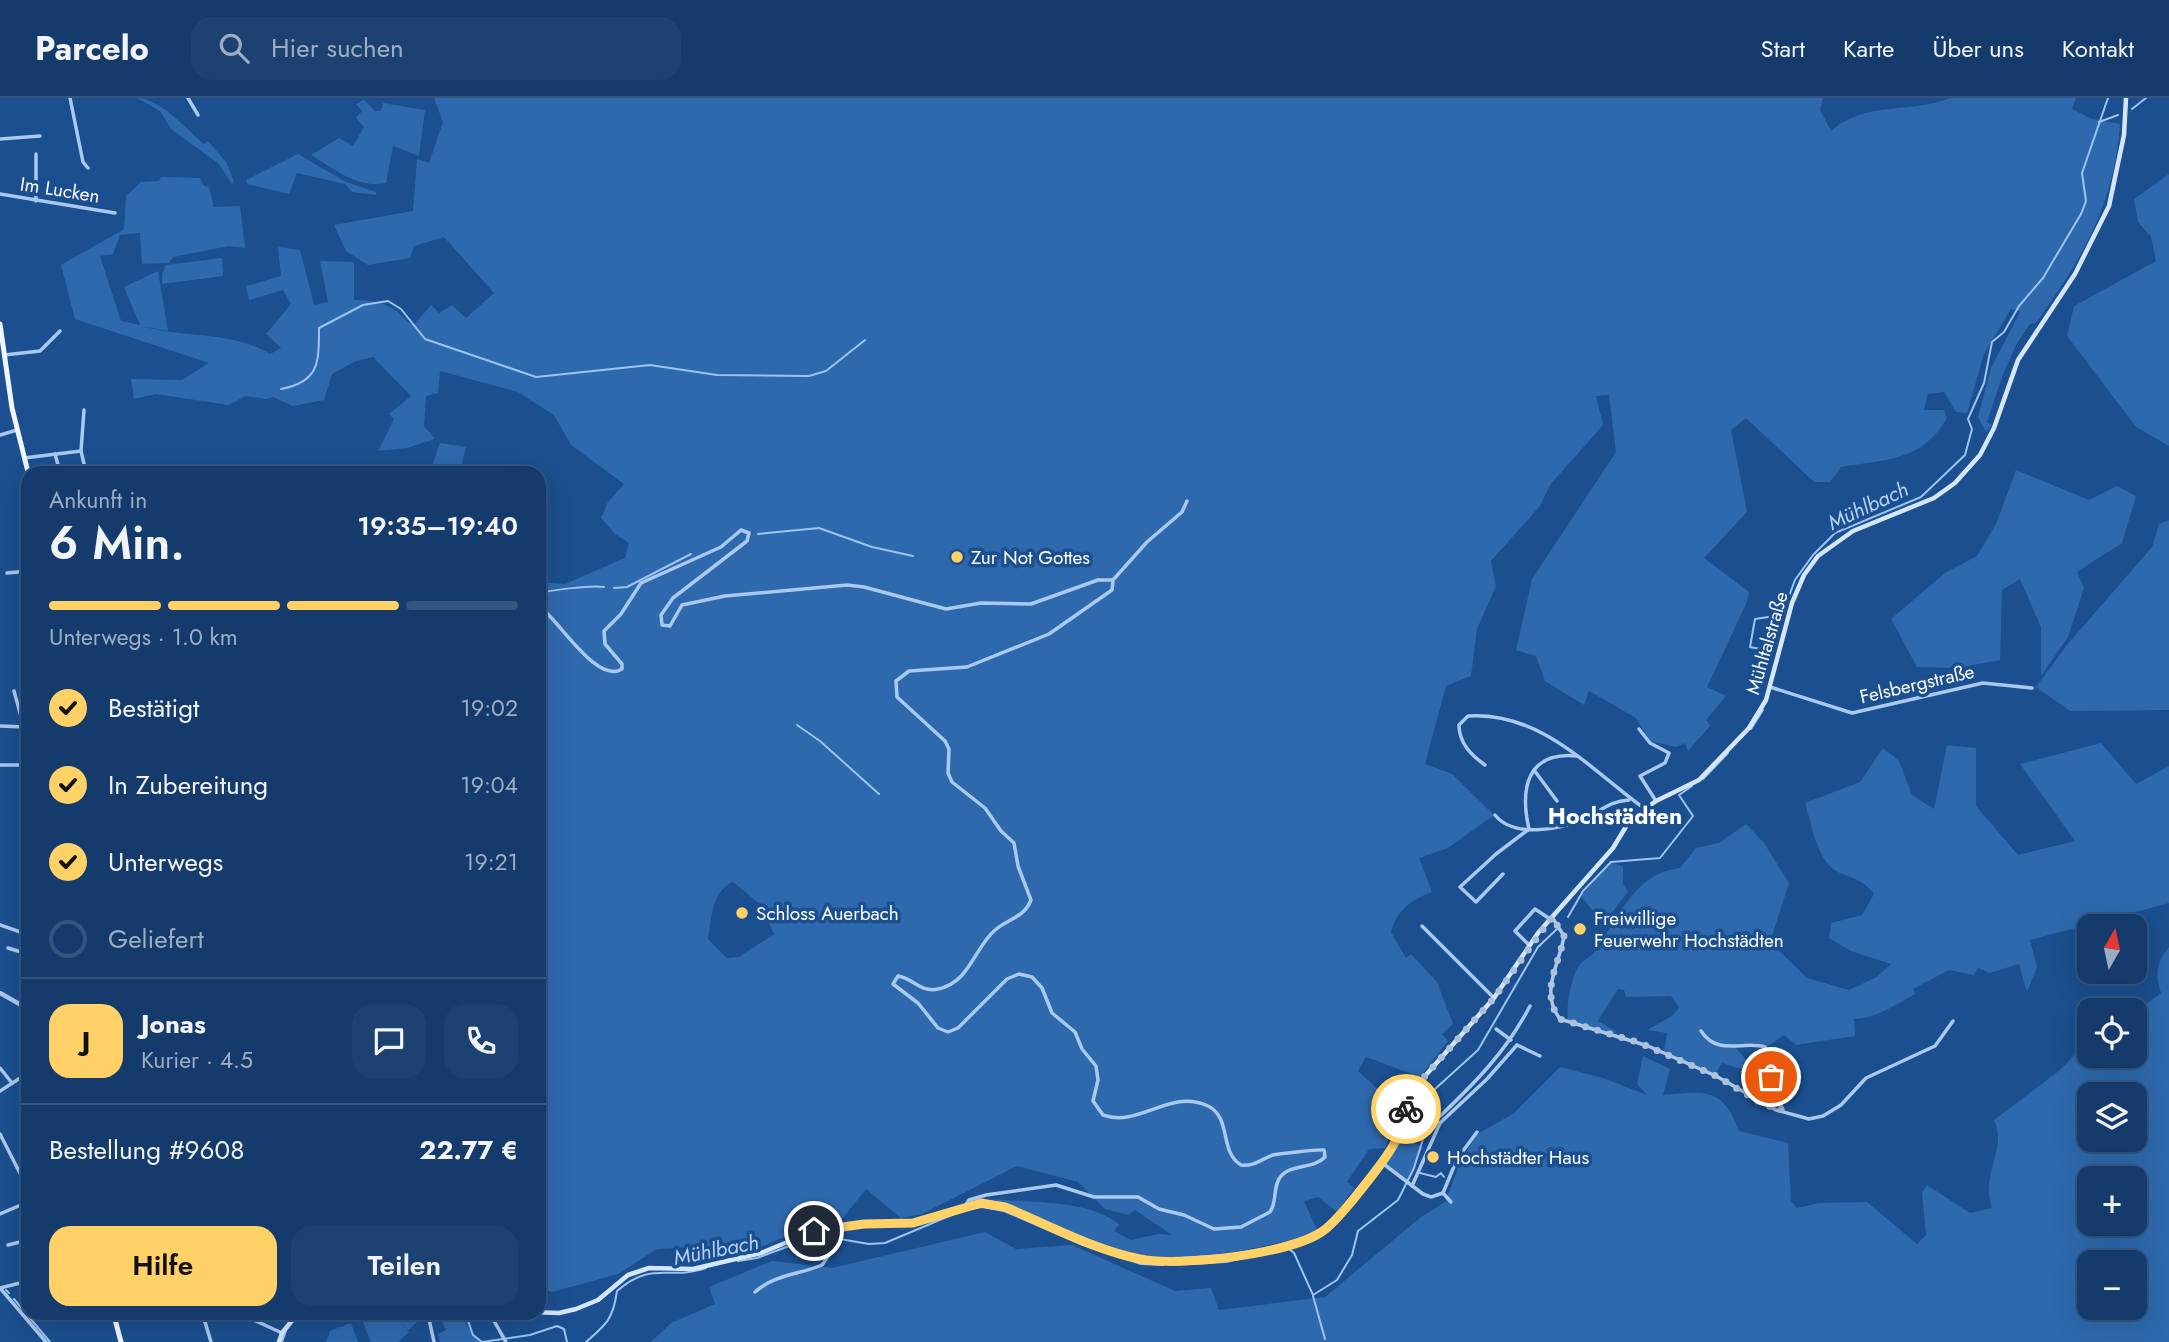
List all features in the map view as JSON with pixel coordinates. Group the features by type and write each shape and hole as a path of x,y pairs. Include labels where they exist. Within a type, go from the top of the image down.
{"main road":[{"name":"Mühltalstraße","path":"546,1313 576,1309 598,1300 639,1270 693,1269 761,1253 794,1238 832,1228 913,1223 981,1203 999,1205 1135,1258 1166,1261 1213,1259 1263,1250 1321,1233 1396,1142 1417,1085 1494,998 1551,918 1614,848 1630,820 1656,801 1699,780 1749,728 1766,700 1791,603 1804,575 1818,556 1840,539 1934,498 1955,483 1980,455 1994,428 2018,360 2075,274 2109,206 2124,135 2126,98"},
{"path":"0,324 17,430 26,466"},
{"path":"116,1320 121,1342"},
{"path":"279,1342 282,1333 293,1320"}],"street":[{"path":"70,98 83,162 88,168"},
{"path":"188,98 198,114"},
{"path":"0,139 40,136"},
{"path":"36,154 36,201"},
{"name":"Im Lucken","path":"0,194 115,213"},
{"path":"4,355 40,351 60,331"},
{"path":"84,410 81,416 85,466"},
{"path":"0,435 17,430"},
{"path":"24,458 82,450"},
{"path":"55,454 58,466"},
{"path":"965,1206 969,1200 986,1195 1056,1185 1094,1197 1133,1196 1163,1211 1188,1216 1207,1227 1227,1229 1247,1225 1268,1214 1273,1208 1280,1177 1320,1163 1326,1155 1324,1150 1317,1149 1278,1154 1254,1164 1241,1165 1228,1149 1220,1117 1214,1110 1201,1104 1168,1102 1132,1118 1103,1115 1093,1101 1098,1080 1095,1063 1082,1049 1073,1030 1052,1013 1042,988 1032,977 1019,974 1007,979 958,1028 948,1032 938,1028 914,1000 896,989 892,981 898,976 925,989 950,985 969,967 992,933 1026,910 1031,896 1018,866 1016,847 985,808 952,782 947,745 940,734 897,697 896,681 909,671 967,667 1049,634 1112,590 1114,580 1147,542 1182,512 1187,501"},
{"path":"546,612 560,624 598,669 618,672 622,667 621,662 608,648 604,634 624,610 634,591 649,578 714,550 741,530 749,533 749,538 673,598 661,615 664,626 670,626 680,607 688,602 740,594 855,586 946,609 981,603 1031,604 1071,588 1108,578 1114,580"},
{"path":"8,573 21,572"},
{"name":"Felsbergstraße","path":"1770,687 1852,713 1983,683 2032,688"},
{"path":"14,691 21,714"},
{"path":"1485,765 1467,750 1460,735 1459,725 1465,718 1472,716 1516,721 1530,726 1579,756 1615,784 1629,800 1644,809"},
{"path":"0,726 21,727"},
{"path":"1639,729 1650,743 1669,753 1665,762 1640,776 1656,801"},
{"path":"1560,756 1562,746"},
{"path":"1530,829 1524,790 1534,770 1548,759 1579,756"},
{"path":"0,765 21,765"},
{"path":"1534,770 1557,801"},
{"path":"1495,815 1505,825 1530,829 1580,820 1612,802 1629,800"},
{"path":"1503,874 1476,902 1460,887 1530,829"},
{"path":"1529,946 1515,931 1535,908 1551,918 1564,936 1550,983 1554,1009 1560,1019 1648,1046 1716,1076 1776,1110 1799,1118 1823,1116 1841,1105 1866,1078 1935,1046 1953,1021"},
{"path":"0,925 21,932"},
{"path":"1422,926 1494,998"},
{"path":"8,947 21,952"},
{"path":"0,993 21,1005"},
{"path":"1408,1183 1438,1121 1483,1075 1512,1040 1530,1006"},
{"path":"1496,1028 1517,1045 1540,1056"},
{"path":"1701,1031 1707,1038 1731,1048 1752,1045 1765,1047 1773,1061 1772,1080 1784,1086 1781,1110 1776,1110"},
{"path":"1438,1121 1488,1079 1517,1045"},
{"path":"0,1069 12,1083"},
{"path":"1483,1075 1488,1079"},
{"path":"0,1091 21,1077"},
{"path":"1408,1104 1438,1121"},
{"path":"1381,1162 1431,1197 1443,1193 1457,1159 1477,1132"},
{"path":"0,1134 21,1175"},
{"path":"1443,1193 1451,1202"},
{"path":"0,1214 21,1205"},
{"path":"755,1292 764,1284 788,1273 822,1265 828,1259 832,1228"},
{"path":"8,1245 21,1242"},
{"path":"21,1283 0,1288 21,1313"},
{"path":"27,1320 46,1342"},
{"path":"204,1320 211,1342"},
{"path":"254,1320 282,1333"},
{"path":"429,1320 434,1342"},
{"path":"493,1320 504,1340"}],"shaded area":[{"path":"137,98 155,103 204,144 208,141 226,162 234,181 232,184 219,164 171,129 160,111"},
{"path":"434,98 1823,98 1820,110 1831,131 1859,115 1920,106 1950,98 2076,98 2072,109 2092,119 2120,124 2111,181 2093,230 2053,299 2017,343 1987,422 1992,425 1986,432 1978,417 1991,368 2020,312 2011,309 1984,354 1967,413 1956,412 1944,392 1928,394 1924,410 1944,410 1947,418 1926,443 1914,451 1888,460 1841,467 1830,482 1814,482 1746,418 1731,430 1747,512 1704,558 1749,592 1747,602 1707,687 1726,696 1706,720 1710,726 1688,751 1685,743 1676,747 1650,741 1636,718 1589,691 1584,705 1545,681 1536,656 1516,650 1532,579 1616,452 1609,395 1596,396 1603,425 1550,485 1540,506 1491,561 1496,586 1477,629 1471,676 1446,686 1425,764 1452,774 1494,815 1448,848 1419,858 1432,892 1406,907 1391,932 1406,958 1411,954 1437,982 1453,1024 1442,1034 1448,1041 1420,1077 1366,1057 1358,1071 1400,1109 1385,1148 1369,1149 1347,1182 1354,1188 1337,1212 1318,1197 1304,1201 1318,1232 1216,1255 1164,1257 1138,1254 1097,1243 993,1199 1058,1204 1091,1210 1119,1224 1114,1231 1131,1240 1158,1234 1172,1235 1135,1210 1128,1215 1105,1209 1078,1182 1017,1166 922,1214 901,1218 866,1189 843,1218 806,1228 756,1249 722,1253 700,1262 695,1247 657,1249 618,1274 552,1292 546,1290 546,583 565,584 625,558 629,543 615,534 601,518 608,502 624,484 571,445 554,415 518,392 440,371 438,393 426,396 424,426 435,439 407,448 378,451 394,419 389,414 411,396 373,357 356,361 332,374 324,400 293,406 273,397 266,399 246,396 228,405 156,394 134,399 131,379 182,380 209,363 75,319 61,265 124,229 126,196 141,182 159,181 161,177 200,178 204,186 209,187 214,207 240,206 245,248 229,246 173,257 169,263 142,264 140,233 120,235 113,254 100,256 121,321 140,325 124,287 158,271 168,331 142,326 158,330 239,341 270,354 281,348 266,334 291,304 283,290 249,300 246,286 281,276 278,247 300,250 314,305 328,302 320,261 354,262 354,300 386,305 414,325 431,305 439,313 452,305 466,318 494,293 444,237 414,246 410,258 368,265 346,251 334,225 413,211 417,159 429,163 443,122","holes":["733,882 760,904 774,934 739,957 727,958 708,939 714,906 720,892"]},
{"path":"364,100 375,111 381,111 383,103 425,110 419,156 393,146 386,183 356,180 337,172 311,155 339,138 353,146 364,127 356,118 362,111 356,104"},
{"path":"298,154 346,182 376,192 376,195 352,192 345,184 297,173 289,194 247,184 246,180"},
{"path":"2169,174 2169,446 2136,427 2067,336 2074,306 2156,261 2151,237 2138,222 2134,199"},
{"path":"222,258 223,276 162,284 166,265"},
{"path":"440,443 466,447 461,466 432,466"},
{"path":"2016,470 2089,500 2117,486 2136,496 2122,543 2077,572 2084,588 2068,637 2041,676 2041,627 2020,579 2002,590 2000,660 1957,668 1917,667 1891,619 1945,573 1977,556 1996,524"},
{"path":"2169,520 2169,710 2070,711 2036,687 2067,645 2152,547 2159,524"},
{"path":"2101,743 2136,784 2169,766 2169,903 2128,914 2077,914 2077,927 2030,940 2037,967 2027,992 2019,964 1990,973 1978,968 1974,975 1949,970 1913,989 1915,994 1878,1014 1854,1019 1855,1036 1796,1045 1784,1035 1767,1047 1755,1043 1736,1048 1749,1063 1744,1070 1722,1063 1715,1074 1664,1052 1667,1033 1647,1030 1672,1016 1679,1008 1671,996 1626,997 1624,990 1618,989 1598,1021 1616,1031 1615,1034 1568,1020 1570,990 1578,967 1594,953 1639,888 1664,872 1680,868 1696,848 1719,843 1746,824 1764,843 1789,883 1770,942 1807,978 1849,990 1875,978 1891,964 1851,951 1829,938 1831,923 1862,915 1874,894 1856,879 1833,869 1824,859 1805,803 1860,782 1883,748 1899,761 1912,795 1934,809 1947,745 1976,748 1976,806 2018,855 2075,841 2020,764"},
{"path":"1611,863 1623,866 1623,884 1628,892 1603,924 1599,925 1593,911 1581,896"},
{"path":"2169,947 2169,1342 651,1342 671,1323 715,1304 709,1287 772,1261 832,1268 985,1232 1016,1249 1072,1245 1175,1291 1211,1288 1219,1310 1325,1297 1421,1217 1445,1202 1461,1161 1477,1134 1513,1114 1560,1067 1603,1078 1647,1095 1637,1084 1643,1056 1670,1069 1663,1095 1711,1095 1726,1106 1739,1131 1788,1143 1791,1201 1797,1208 1819,1203 1867,1202 1917,1244 1926,1235 1922,1193 1927,1185 1970,1213 1992,1208 1989,1183 1998,1141 1994,1120 2060,1070 2077,1052 2077,1068 2147,1068 2147,1004 2161,993 2158,969 2161,958"},
{"path":"1402,1136 1423,1147 1407,1180 1385,1163"},
{"path":"362,1320 398,1320 409,1332 398,1342 371,1342"},
{"path":"398,1320 420,1320 408,1330"},
{"path":"441,1320 464,1320 479,1342 440,1342 438,1334 446,1330"},
{"path":"351,1323 358,1342 326,1342 330,1331"}],"waterway":[{"name":"Mühlbach","path":"1770,651 1750,647 1755,619 1782,615 1795,580 1813,555 1835,533 1921,497 1965,455 1972,429 1968,419 1984,383 1992,342 2004,332 2019,306 2043,278 2081,214 2086,201 2082,173 2108,98"},
{"path":"2132,109 2146,98"},
{"path":"2099,122 2118,115"},
{"path":"281,389 294,386 310,376 317,361 319,328 363,305 388,301 401,309 425,339 536,377 650,365 717,375 809,376 826,371 865,340"},
{"path":"758,534 819,528 872,547 913,556"},
{"path":"614,588 627,587 691,554"},
{"path":"546,592 604,587"},
{"name":"Mühlbach","path":"1751,729 1763,710"},
{"path":"797,725 820,741 879,794"},
{"name":"Mühlbach","path":"1703,779 1728,753"},
{"name":"Mühlbach","path":"1568,917 1583,891 1611,862 1660,858 1693,816 1679,795 1692,786"},
{"name":"Mühlbach","path":"1169,1265 1226,1262 1288,1248 1294,1253 1313,1295 1337,1280 1352,1255 1358,1231 1398,1200 1414,1168 1423,1139 1420,1108 1424,1099 1478,1050 1538,947 1557,929"},
{"path":"1420,1173 1436,1177 1441,1173 1444,1177"},
{"name":"Mühlbach","path":"738,1261 757,1258 808,1239 834,1238 869,1244 885,1243 961,1211 982,1207 1004,1211 1083,1245 1141,1264 1163,1265"},
{"name":"Mühlbach","path":"586,1342 608,1320 617,1291 630,1282 651,1274 681,1273 706,1268"},
{"path":"6,1290 9,1293"},
{"name":"Mühlbach","path":"1313,1296 1325,1339"},
{"path":"14,1299 21,1307"},
{"path":"32,1320 50,1342"},
{"name":"Mühlbach","path":"468,1320 473,1335 482,1342 530,1335 557,1326 564,1329 567,1342"},
{"path":"282,1342 286,1331"}],"way so far":[{"path":"1406,1109 1417,1085 1494,998 1552,917 1565,939 1558,951 1550,983 1554,1009 1560,1019 1576,1026 1640,1043 1716,1076 1763,1104 1781,1110 1784,1086 1771,1077"}],"place":[{"name":"Zur Not Gottes","path":"957,557"},
{"name":"Schloss Auerbach","path":"742,913"},
{"name":"Freiwillige Feuerwehr Hochstädten","path":"1580,929"},
{"name":"Hochstädter Haus","path":"1433,1157"}],"district":[{"name":"Hochstädten","path":"1615,816"}],"route":[{"path":"814,1231 864,1224 913,1223 965,1206 987,1203 1005,1207 1122,1255 1144,1260 1213,1259 1245,1255 1310,1238 1330,1226 1396,1142 1406,1109"}]}
